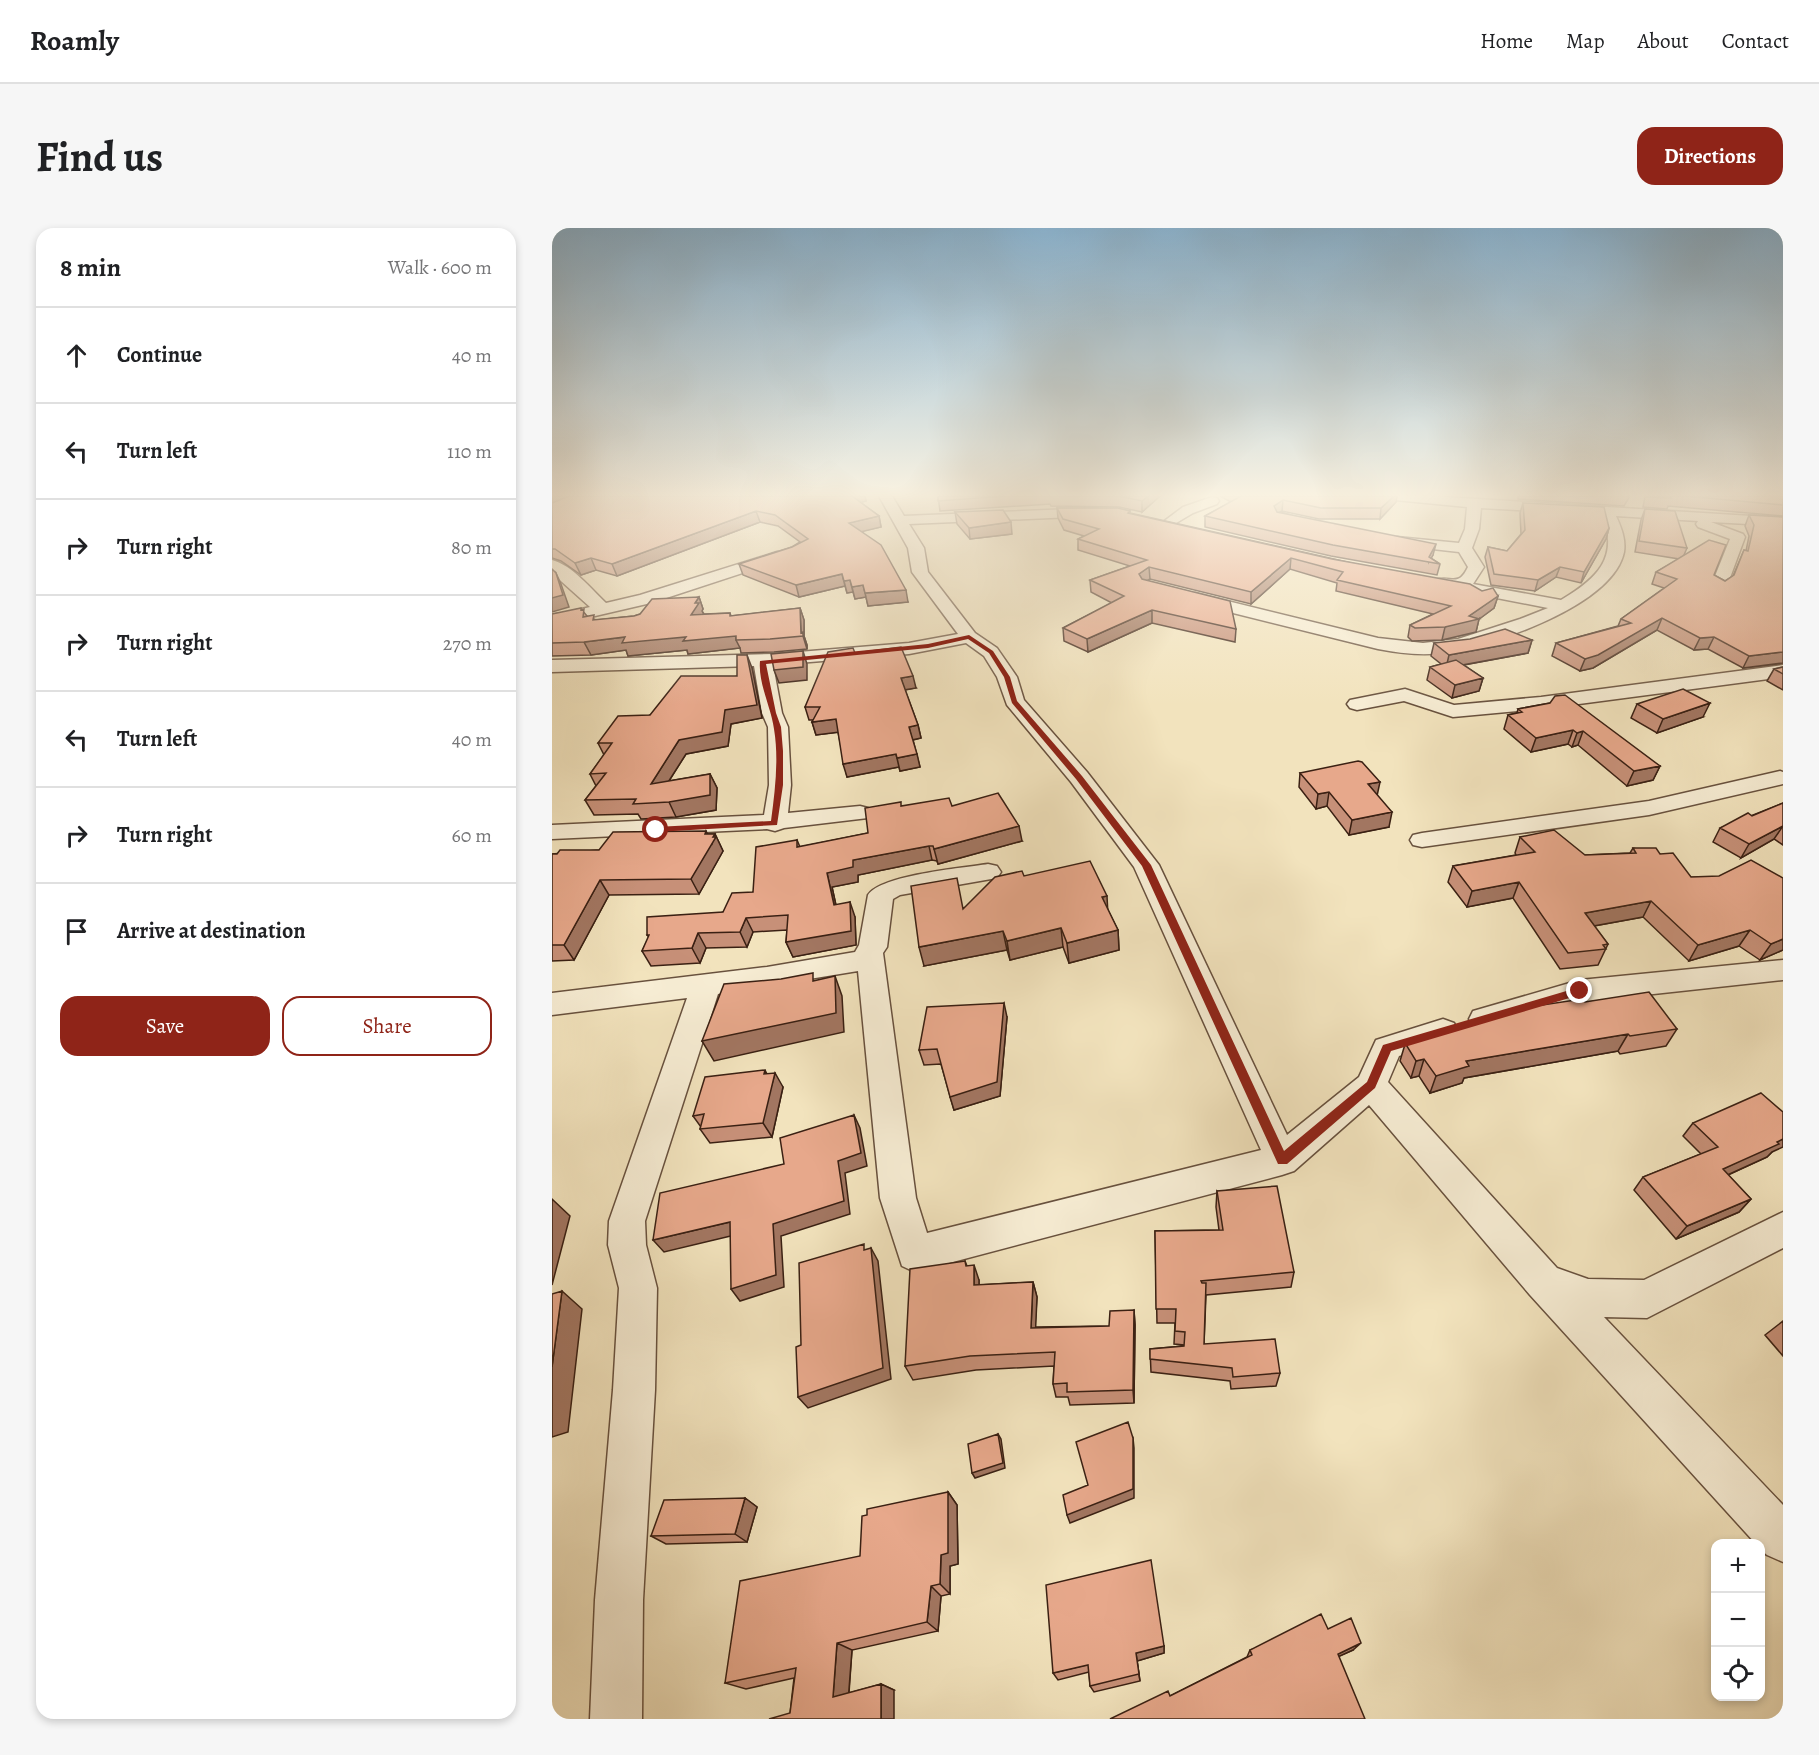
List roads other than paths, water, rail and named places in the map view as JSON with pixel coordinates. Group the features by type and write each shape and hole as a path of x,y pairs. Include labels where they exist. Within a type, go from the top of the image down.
{"street":[{"path":"553,566 577,584 603,610"},
{"path":"552,621 603,610 749,566"},
{"path":"919,566 920,572 969,637 991,652 1007,677 1014,701 1079,777 1146,865 1282,1160"},
{"path":"1458,586 1470,579 1475,566"},
{"path":"1182,594 1360,639 1425,649 1451,646 1525,624 1565,606 1595,583 1611,566"},
{"path":"1719,586 1727,566"},
{"path":"1424,580 1565,606"},
{"path":"552,666 651,666 763,662 928,646 969,637"},
{"path":"763,662 772,713 778,727 780,785 775,824"},
{"path":"1357,704 1405,695 1453,711 1540,703 1783,671"},
{"path":"1422,840 1649,808 1782,779"},
{"path":"552,832 775,824 860,813"},
{"path":"552,1005 706,985 864,960 873,947 881,895 884,892 893,888 988,872"},
{"path":"870,954 898,1198 915,1254 1282,1160 1371,1085 1387,1048 1580,991 1783,970"},
{"path":"616,1719 619,1600 634,1390 638,1288 627,1245 627,1221 706,985"},
{"path":"1371,1085 1544,1282 1783,1539"},
{"path":"1544,1282 1588,1298 1647,1299 1783,1229"}]}
